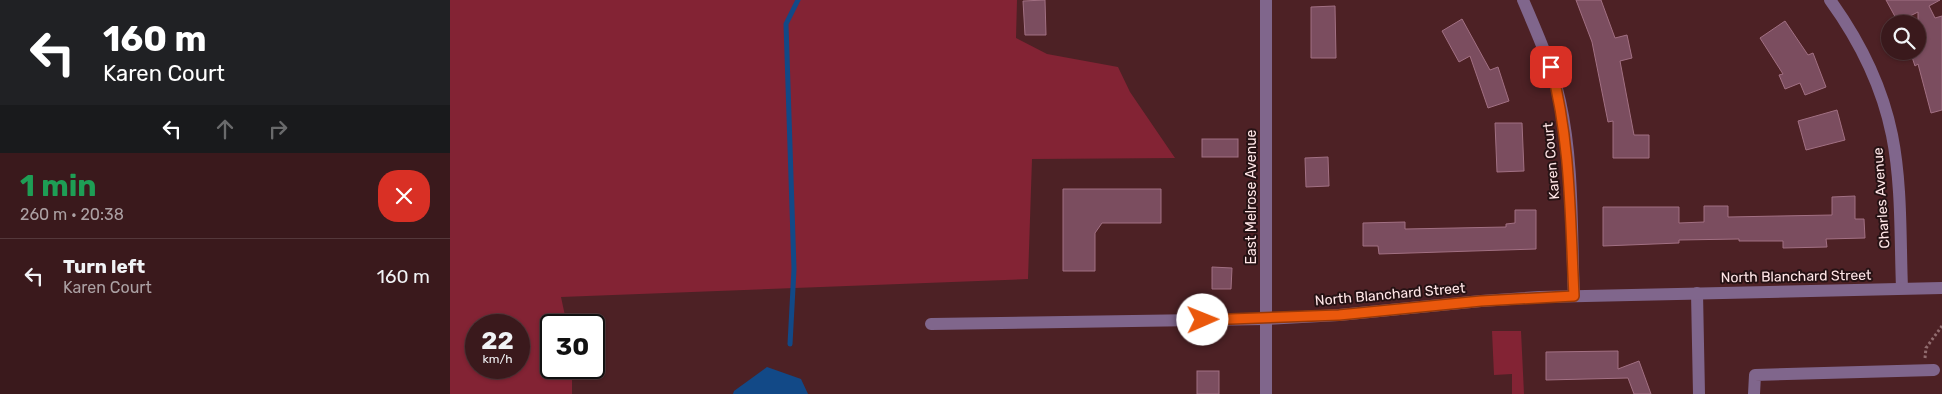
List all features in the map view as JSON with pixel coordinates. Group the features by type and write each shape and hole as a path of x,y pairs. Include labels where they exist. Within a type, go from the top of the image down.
{"street":[{"name":"East Melrose Avenue","path":"1266,0 1266,394"},
{"name":"Karen Court","path":"1523,0 1551,67 1560,102 1567,149 1574,296"},
{"name":"Charles Avenue","path":"1830,0 1848,26 1865,57 1882,101 1892,135 1897,170 1902,288"},
{"name":"North Blanchard Street","path":"931,324 1266,319 1339,315 1481,301 1574,296 1942,288"},
{"path":"1697,293 1699,394"},
{"path":"1754,394 1755,375 1929,370"}],"path":[{"path":"1929,370 1926,348 1942,326"}],"shaded area":[{"path":"450,0 1017,0 1016,38 1047,54 1118,67 1130,92 1175,158 1032,159 1028,279 561,297 565,314 540,314 540,379 572,379 572,394 450,394"},
{"path":"1492,331 1521,331 1524,394 1512,394 1512,374 1494,375"}],"water":[{"path":"767,367 801,379 808,394 733,394 734,391"}],"building":[{"path":"1045,0 1046,35 1025,35 1023,1"},
{"path":"1576,0 1601,0 1615,38 1627,35 1632,58 1620,61 1634,135 1649,135 1649,158 1613,158 1613,121 1608,122 1592,42"},
{"path":"1886,0 1940,0 1929,6 1935,18 1942,16 1942,110 1931,113 1918,64 1915,66 1913,60 1926,60 1926,15 1918,15 1918,12 1912,15 1894,15"},
{"path":"1335,6 1336,58 1311,58 1311,7"},
{"path":"1462,19 1490,70 1498,67 1509,101 1488,108 1470,56 1459,62 1442,31"},
{"path":"1785,21 1808,55 1813,53 1826,87 1805,95 1800,83 1785,89 1779,75 1783,74 1760,38"},
{"path":"1837,110 1845,140 1806,150 1798,121"},
{"path":"1495,123 1522,123 1524,171 1497,172"},
{"path":"1202,139 1238,139 1238,157 1202,157"},
{"path":"1328,157 1329,186 1306,187 1305,158"},
{"path":"1063,189 1161,189 1161,223 1102,223 1095,233 1095,271 1063,271"},
{"path":"1855,196 1855,219 1864,219 1865,238 1826,239 1827,247 1783,248 1783,241 1739,241 1739,239 1679,240 1679,243 1603,246 1603,207 1679,207 1679,223 1704,222 1704,206 1728,206 1728,217 1832,215 1832,197"},
{"path":"1515,210 1536,210 1536,249 1379,254 1378,246 1363,246 1363,223 1405,222 1405,229 1506,227 1506,224 1515,223"},
{"path":"1212,267 1232,268 1231,289 1212,289"},
{"path":"1618,351 1618,369 1639,361 1651,394 1634,394 1628,378 1546,380 1546,352"},
{"path":"1197,371 1219,371 1219,394 1197,394"}],"waterway":[{"path":"790,344 794,269 786,24 798,0"}],"route":[{"path":"1203,320 1339,315 1481,301 1574,296 1567,149 1560,102 1551,67"}]}
